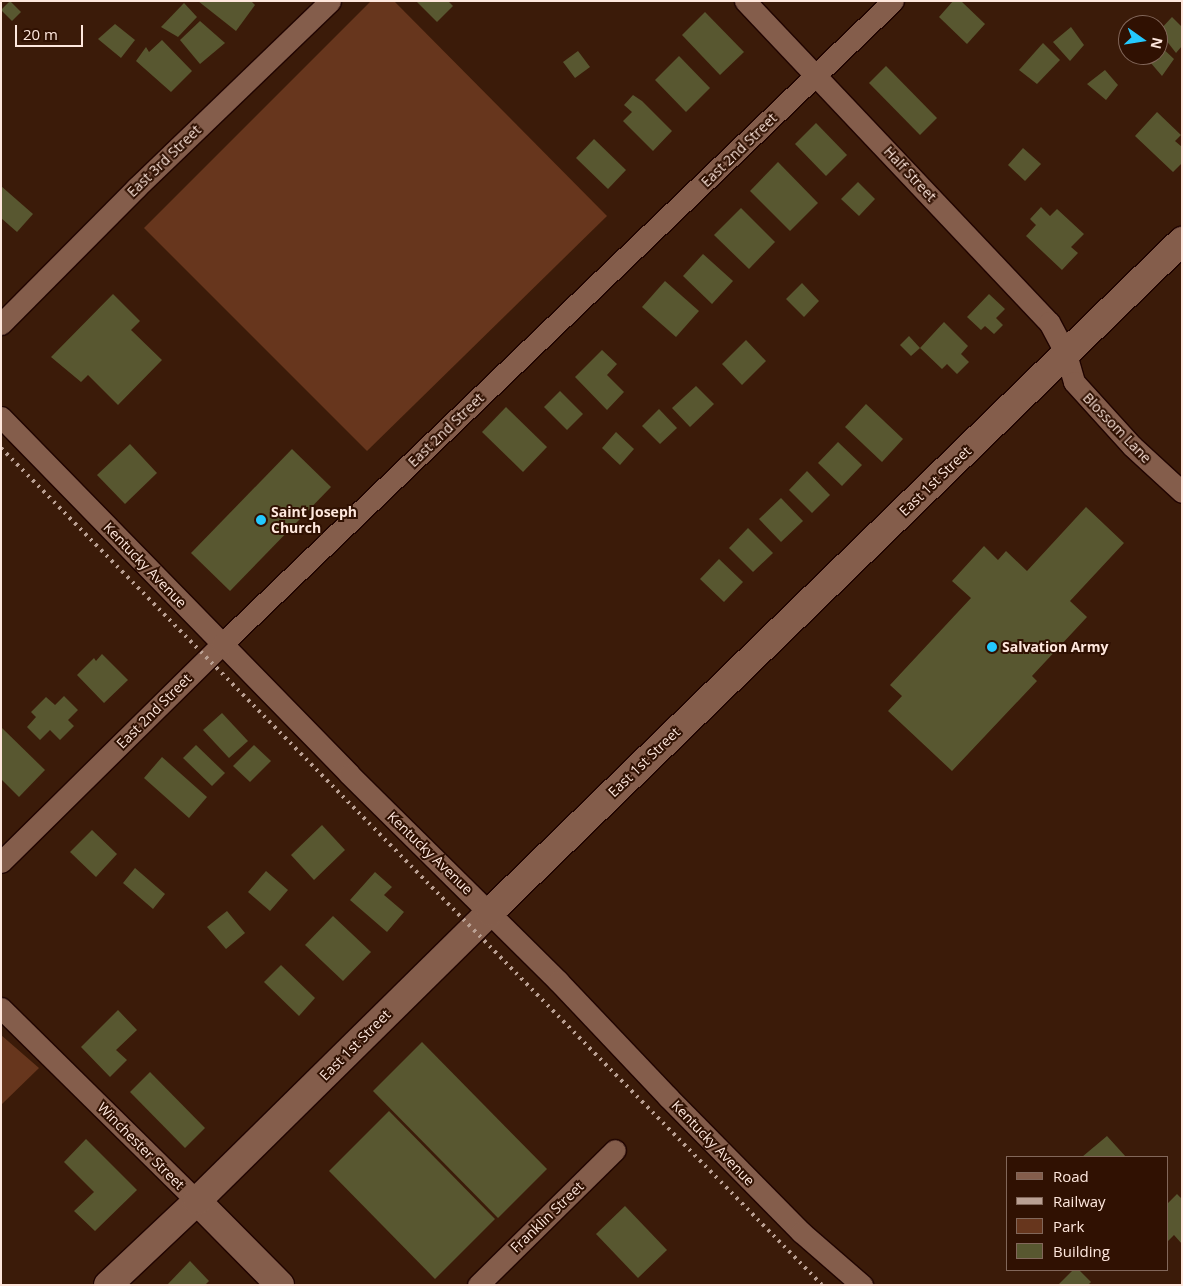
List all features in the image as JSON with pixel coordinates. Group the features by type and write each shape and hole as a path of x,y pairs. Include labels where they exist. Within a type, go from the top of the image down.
{"street":[{"name":"East 3rd Street","path":"1,324 136,188 330,1"},
{"name":"Half Street","path":"745,1 1049,322 1066,354"},
{"name":"East 2nd Street","path":"1,862 222,644 893,1"},
{"name":"East 1st Street","path":"108,1285 197,1201 490,912 1182,241"},
{"name":"Blossom Lane","path":"1066,354 1074,382 1132,446 1182,492"},
{"name":"Kentucky Avenue","path":"1,417 349,774 490,912 800,1232 862,1285"},
{"name":"Winchester Street","path":"1,1008 280,1285"},
{"name":"Franklin Street","path":"478,1285 615,1150"}],"green space":[{"path":"371,1 394,1 607,216 367,451 144,228"},
{"path":"1,1035 39,1068 1,1105"}],"building":[{"path":"10,1 21,12 12,21 1,10"},
{"path":"198,1 251,1 255,5 236,31"},
{"path":"416,1 448,1 453,6 437,22"},
{"path":"953,1 961,1 985,24 967,44 939,17"},
{"path":"184,3 197,17 178,37 161,27"},
{"path":"705,12 744,52 720,75 682,35"},
{"path":"1172,17 1182,27 1182,46 1176,53 1168,43 1168,21"},
{"path":"200,21 225,43 200,64 180,40"},
{"path":"115,24 135,40 121,58 98,39"},
{"path":"1071,27 1084,45 1070,61 1053,42"},
{"path":"162,40 192,71 171,92 136,61 146,47 149,52"},
{"path":"1043,43 1060,60 1037,84 1019,70"},
{"path":"578,51 590,67 575,78 563,62"},
{"path":"1168,53 1174,59 1162,76 1153,65 1168,65"},
{"path":"679,56 710,88 686,112 655,80"},
{"path":"886,66 937,118 920,135 869,83"},
{"path":"1105,70 1118,85 1106,100 1087,84"},
{"path":"633,95 642,101 672,131 653,151 623,121 632,112 624,105"},
{"path":"1157,112 1181,135 1175,141 1182,147 1182,163 1173,172 1135,136"},
{"path":"816,123 847,155 826,176 795,144"},
{"path":"594,139 626,170 608,189 576,158"},
{"path":"1023,148 1041,164 1025,181 1008,165"},
{"path":"778,162 818,203 790,231 750,191"},
{"path":"858,182 875,199 859,216 841,199"},
{"path":"1,186 33,214 17,232 1,218"},
{"path":"1041,207 1050,216 1057,209 1084,234 1071,247 1078,253 1062,270 1026,236 1036,225 1030,219"},
{"path":"741,208 775,242 749,269 714,235"},
{"path":"703,254 733,281 712,304 683,276"},
{"path":"665,281 699,311 676,337 642,307"},
{"path":"802,283 819,301 804,317 786,299"},
{"path":"113,294 140,321 131,330 162,360 118,405 88,375 81,382 51,357"},
{"path":"989,294 1005,309 996,318 1003,325 994,334 985,326 981,330 967,317"},
{"path":"944,322 968,346 961,354 969,362 957,374 947,364 942,369 920,348"},
{"path":"909,336 920,348 911,356 900,345"},
{"path":"746,340 766,361 742,385 722,364"},
{"path":"602,350 617,364 607,375 624,392 607,410 575,377"},
{"path":"696,386 714,404 690,427 672,408"},
{"path":"560,391 583,414 567,430 544,407"},
{"path":"866,404 903,439 882,462 845,427"},
{"path":"506,407 547,447 523,472 482,432"},
{"path":"659,409 677,428 660,444 642,426"},
{"path":"616,432 634,449 620,465 602,448"},
{"path":"838,442 862,465 842,486 818,463"},
{"path":"130,444 157,473 125,504 97,475"},
{"name":"Saint Joseph Church","path":"292,449 331,487 230,591 191,553"},
{"path":"807,471 830,495 812,513 789,490"},
{"path":"781,498 803,521 781,542 759,519"},
{"name":"Salvation Army","path":"1086,507 1124,543 1070,601 1087,617 1032,676 1037,681 952,771 888,711 902,696 890,685 971,598 952,581 984,546 998,560 1006,551 1027,571"},
{"path":"748,528 773,553 753,572 729,548"},
{"path":"719,559 743,582 724,602 700,579"},
{"path":"102,654 128,680 104,703 77,675 94,658 96,661"},
{"path":"64,696 78,710 68,720 74,726 60,740 50,730 40,740 27,727 36,717 31,712 46,697 55,705"},
{"path":"222,713 248,741 229,758 203,730"},
{"path":"1,727 45,770 19,797 1,779"},
{"path":"196,745 225,773 212,786 183,758"},
{"path":"254,745 271,761 250,782 233,766"},
{"path":"162,757 207,797 189,818 144,778"},
{"path":"322,825 345,850 314,880 291,855"},
{"path":"92,830 117,854 96,877 70,852"},
{"path":"135,868 165,894 153,909 123,883"},
{"path":"266,871 288,890 270,911 248,892"},
{"path":"375,872 392,887 384,895 404,912 387,932 350,900"},
{"path":"227,911 245,933 226,949 207,927"},
{"path":"333,916 371,952 343,981 305,945"},
{"path":"281,965 315,998 299,1016 264,982"},
{"path":"118,1010 137,1030 116,1050 127,1060 110,1077 81,1047"},
{"path":"422,1042 547,1169 498,1218 373,1091"},
{"path":"150,1072 205,1128 185,1148 130,1092"},
{"path":"389,1111 495,1219 435,1279 329,1171"},
{"path":"1107,1136 1125,1156 1083,1156"},
{"path":"86,1139 137,1190 95,1231 74,1211 94,1192 64,1162"},
{"path":"1177,1194 1182,1199 1182,1244 1174,1235 1168,1241 1168,1203"},
{"path":"625,1206 667,1250 638,1278 596,1234"},
{"path":"190,1261 209,1281 205,1285 167,1285"},
{"path":"1072,1271 1080,1271 1091,1282 1088,1285 1058,1285"}],"railway":[{"path":"1,448 822,1285"}],"place":[{"name":"Saint Joseph Church","path":"261,520"},
{"name":"Salvation Army","path":"992,647"}]}
